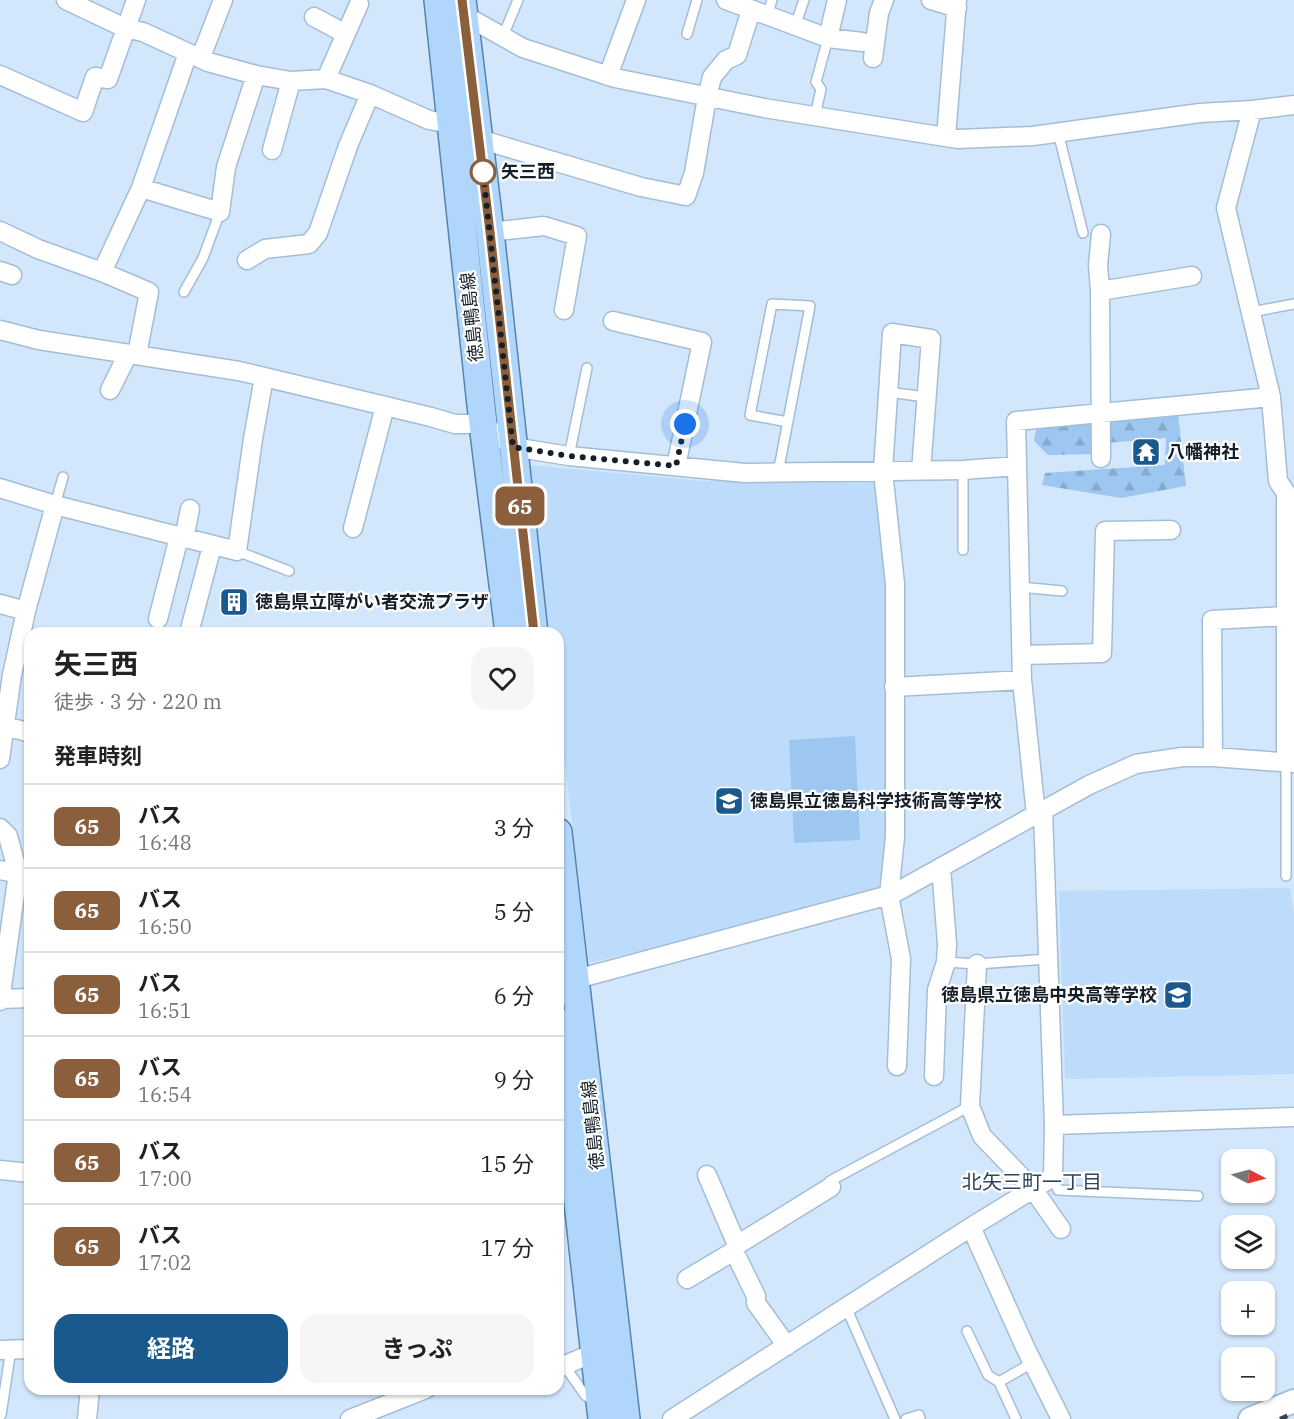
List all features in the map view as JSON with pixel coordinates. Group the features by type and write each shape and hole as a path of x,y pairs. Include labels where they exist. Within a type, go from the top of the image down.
{"main road":[{"name":"徳島鴨島線","path":"438,0 483,424 508,627"},
{"name":"徳島鴨島線","path":"463,8 533,627"},
{"name":"徳島鴨島線","path":"564,931 567,981 626,1419"},
{"name":"徳島鴨島線","path":"564,1074 602,1413"}],"street":[{"path":"66,0 125,28 143,32 208,62 256,75 291,81 326,79 370,94 429,120 451,124 641,187 686,196 694,173 712,77 726,60 737,55 763,9"},
{"path":"0,75 82,112 95,76 108,79 136,0"},
{"path":"102,272 141,188 194,55 223,0"},
{"path":"608,76 636,0"},
{"path":"828,38 837,0"},
{"path":"730,1 763,9 795,26 868,50 884,0"},
{"path":"931,0 957,4 946,138"},
{"path":"326,79 359,4"},
{"path":"463,8 524,48 608,76 707,97 946,138 1033,136 1200,113 1294,105"},
{"path":"314,17 346,34"},
{"path":"141,188 220,212 226,166 256,75"},
{"path":"272,150 291,81"},
{"path":"247,260 266,249 309,244 318,233 348,146 370,94"},
{"path":"567,981 889,895 1089,785 1136,764 1160,759 1213,757 1290,762 1290,493 1278,481 1271,397 1226,208 1252,110"},
{"path":"490,232 544,226 577,236 564,310"},
{"path":"0,231 38,249 149,292 132,355 110,390"},
{"path":"1092,233 1100,291 1101,458"},
{"path":"1100,291 1192,276"},
{"path":"613,321 702,342 676,466"},
{"path":"0,330 39,340 239,371 455,424 483,424 513,447 569,456 745,473 963,470 1017,466"},
{"path":"897,1066 901,959 889,895 895,837 895,584 883,471 892,333 931,339 921,471"},
{"path":"0,488 55,505 237,551 264,377"},
{"path":"672,1419 1053,1177 1054,1125 1048,959 1039,813 1022,680 1016,421 1271,397"},
{"path":"353,528 385,406"},
{"path":"0,759 3,725 12,675 26,611 55,505"},
{"path":"158,619 190,509"},
{"path":"1022,655 1102,653 1105,531 1171,530"},
{"path":"191,627 212,546"},
{"path":"0,604 26,611"},
{"path":"1213,757 1212,620 1289,604"},
{"path":"894,687 1022,680"},
{"path":"3,725 24,731"},
{"path":"0,828 8,836 16,873 0,1000 24,998"},
{"path":"934,1076 937,990 946,962 947,944 941,867"},
{"path":"977,964 969,1106 982,1136 1033,1189 1061,1229"},
{"path":"1054,1125 1294,1117"},
{"path":"0,1170 24,1172"},
{"path":"707,1174 756,1296 756,1302 787,1346"},
{"path":"687,1279 831,1187"},
{"path":"971,1227 1032,1363 1061,1419"},
{"path":"5,1349 24,1349"},
{"path":"564,1365 596,1352"},
{"path":"87,1419 89,1395"},
{"path":"350,1419 410,1395"},
{"path":"1250,1419 1294,1401"}],"lane":[{"path":"503,36 518,0"},
{"path":"687,34 697,0"},
{"path":"795,26 804,0"},
{"path":"815,116 821,89 816,82 828,38"},
{"path":"1058,132 1092,233"},
{"path":"184,292 202,258 220,212"},
{"path":"778,473 788,422 810,306 772,304 750,415 788,422"},
{"path":"1251,312 1294,304"},
{"path":"569,456 587,368"},
{"path":"888,392 926,398"},
{"path":"963,470 963,550"},
{"path":"55,505 63,477"},
{"path":"237,551 289,571"},
{"path":"1020,587 1062,591"},
{"path":"1286,876 1290,762"},
{"path":"946,962 977,964 1048,959"},
{"path":"831,1187 830,1181 969,1106"},
{"path":"1053,1177 1058,1190 1198,1196"},
{"path":"846,1307 894,1419"},
{"path":"967,1331 988,1376 999,1382 1016,1419"},
{"path":"1,1415 5,1349"},
{"path":"999,1382 1032,1363"},
{"path":"564,1370 602,1413"},
{"path":"906,1419 919,1415 920,1419"}],"shaded area":[{"name":"徳島県立徳島科学技術高等学校","path":"529,465 702,481 880,480 894,597 886,894 589,963 564,757 564,627 548,627"},
{"name":"徳島県立徳島中央高等学校","path":"1290,888 1294,915 1294,1074 1065,1079 1059,891"}],"green space":[{"path":"1178,413 1186,486 1121,498 1042,485 1045,473 1165,465 1166,438 1107,443 1108,423"},
{"path":"1092,421 1092,454 1048,455 1034,441 1037,424"},
{"path":"855,736 860,840 794,843 789,740"}],"railway":[{"path":"1280,1419 1294,1413"}],"bus line":[{"name":"65","path":"462,0 533,627"}],"place":[{"name":"矢三西","path":"483,172"},
{"name":"八幡神社","path":"1146,452"},
{"name":"徳島県立障がい者交流プラザ","path":"234,602"},
{"name":"徳島県立徳島科学技術高等学校","path":"729,801"},
{"name":"徳島県立徳島中央高等学校","path":"1178,995"}],"district":[{"name":"北矢三町一丁目","path":"1032,1182"}],"route":[{"path":"483,172 482,162 513,447 569,456 676,466 685,424"}]}
